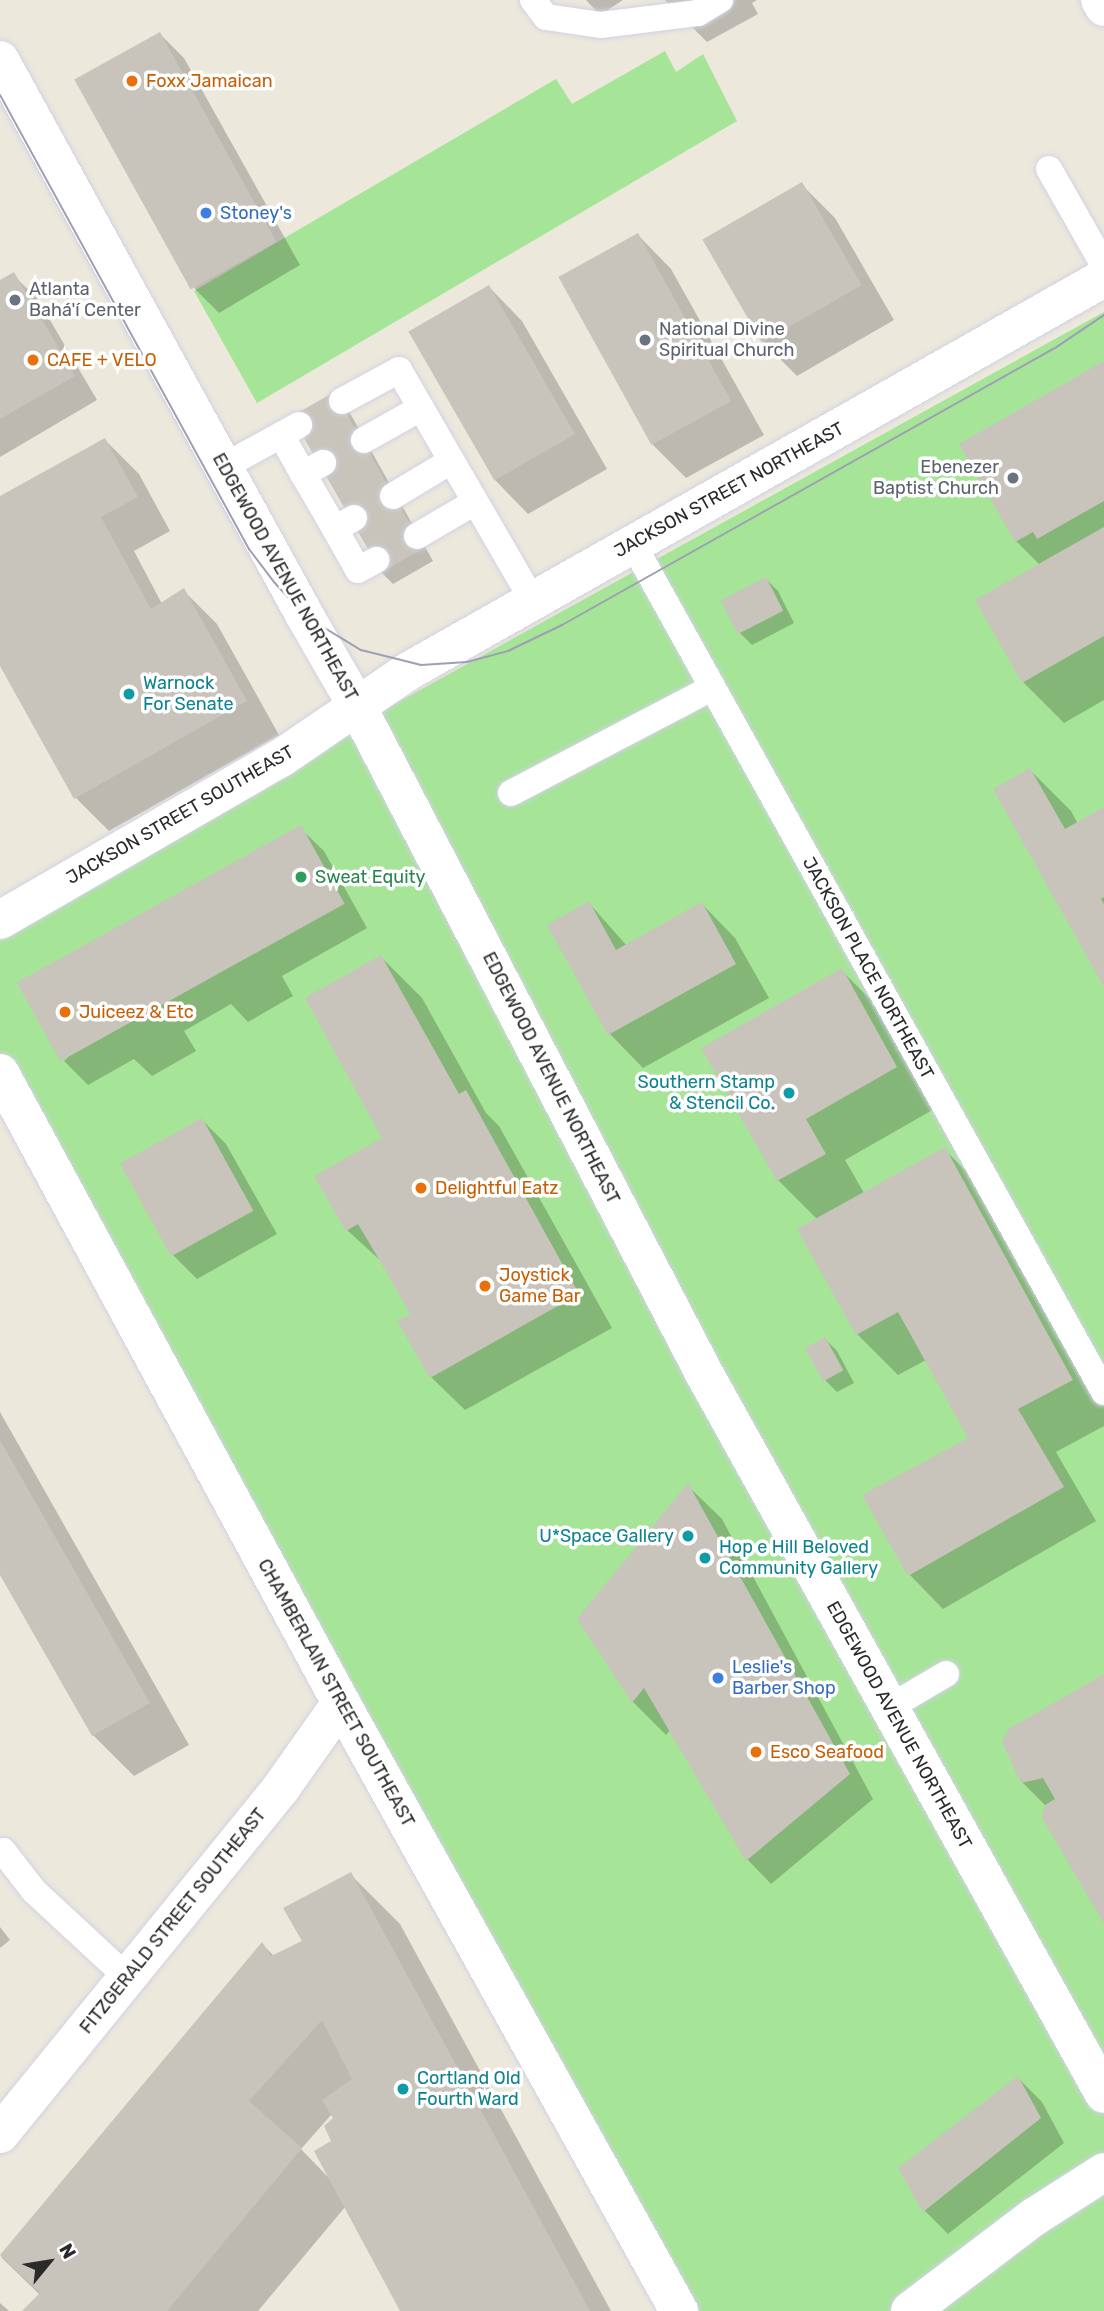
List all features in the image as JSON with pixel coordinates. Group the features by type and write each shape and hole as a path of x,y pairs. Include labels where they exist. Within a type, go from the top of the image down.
{"street":[{"path":"1100,0 1104,7"},
{"name":"EDGEWOOD AVENUE NORTHEAST","path":"0,60 357,706 705,1375 1104,2094"},
{"name":"JACKSON STREET NORTHEAST","path":"357,706 407,672 1104,278"},
{"name":"JACKSON STREET SOUTHEAST","path":"0,920 281,758 357,706"},
{"name":"CHAMBERLAIN STREET SOUTHEAST","path":"0,1073 341,1703 679,2311"},
{"name":"FITZGERALD STREET SOUTHEAST","path":"0,2134 281,1788 341,1703"},
{"path":"915,2309 1034,2217 1104,2172"}],"lane":[{"path":"533,0 546,17 601,25 698,13 720,0"},
{"path":"1049,169 1104,266"},
{"path":"341,401 398,370 533,601"},
{"path":"364,440 421,408"},
{"path":"223,467 290,430 344,524 358,570 376,560"},
{"path":"393,496 451,461"},
{"path":"417,536 475,502"},
{"name":"JACKSON PLACE NORTHEAST","path":"633,544 1104,1392"},
{"path":"511,793 712,688"},
{"path":"890,1707 946,1674"},
{"path":"3,1851 34,1891 127,1977"}],"green space":[{"path":"665,51 676,72 703,54 737,121 257,403 194,291 556,79 572,104"},
{"path":"1104,312 1104,2311 680,2311 0,1070 0,922"}],"building":[{"path":"160,32 276,242 191,289 74,80"},
{"path":"802,182 862,285 762,343 702,240"},
{"name":"National Divine Spiritual Church","path":"638,233 731,401 651,445 558,277"},
{"name":"CAFE + VELO","path":"14,272 75,376 0,419 0,280"},
{"path":"489,285 575,434 494,480 408,332"},
{"path":"1104,361 1104,501 1037,539 1033,532 1015,542 959,444"},
{"path":"334,392 424,548 382,572 292,416"},
{"path":"105,438 138,497 101,517 151,609 184,588 247,701 74,799 0,666 0,496"},
{"path":"1104,527 1104,636 1022,683 975,600"},
{"path":"766,577 783,611 738,634 721,600"},
{"path":"1030,768 1065,829 1104,807 1104,897 1101,899 1104,904 1104,987 993,789"},
{"path":"301,825 345,904 60,1061 17,983"},
{"path":"589,901 616,950 702,902 736,964 608,1035 547,925"},
{"path":"381,955 459,1094 466,1090 579,1294 430,1378 397,1321 410,1314 390,1278 358,1224 346,1231 314,1176 382,1138 305,998"},
{"name":"Southern Stamp & Stencil Co.","path":"842,968 897,1067 806,1119 826,1154 777,1181 701,1048"},
{"path":"202,1118 253,1211 171,1256 120,1164"},
{"path":"945,1147 1073,1380 1018,1409 1064,1487 908,1576 862,1495 968,1438 898,1312 856,1335 797,1229"},
{"path":"825,1337 843,1370 823,1381 805,1348"},
{"path":"0,1440 150,1703 92,1736 0,1575"},
{"path":"688,1483 850,1774 746,1861 644,1688 632,1703 577,1619"},
{"path":"1104,1674 1104,1924 1042,1818 1045,1805 1055,1799 1043,1778 1021,1783 1002,1742 1008,1729"},
{"name":"Cortland Old Fourth Ward","path":"351,1872 590,2311 400,2311 314,2151 331,2141 324,2126 333,2118 322,2100 352,2079 322,2020 249,2101 302,2148 167,2311 22,2311 40,2293 0,2255 262,1942 271,1956 302,1941 283,1908"},
{"path":"1018,2076 1041,2118 923,2212 898,2168"}],"tram line":[{"path":"0,95 249,549 305,616 361,650 421,665 467,662 508,651 562,625 1055,348 1104,315"}],"place":[{"name":"Foxx Jamaican","path":"132,81"},
{"name":"Stoney's","path":"206,213"},
{"name":"Atlanta Bahá'í Center","path":"15,300"},
{"name":"National Divine Spiritual Church","path":"645,340"},
{"name":"CAFE + VELO","path":"33,360"},
{"name":"Ebenezer Baptist Church","path":"1013,478"},
{"name":"Warnock For Senate","path":"129,694"},
{"name":"Sweat Equity","path":"301,877"},
{"name":"Juiceez & Etc","path":"65,1012"},
{"name":"Southern Stamp & Stencil Co.","path":"789,1093"},
{"name":"Delightful Eatz","path":"421,1188"},
{"name":"Joystick Game Bar","path":"485,1286"},
{"name":"U*Space Gallery","path":"688,1536"},
{"name":"Hop e Hill Beloved Community Gallery","path":"705,1558"},
{"name":"Leslie's Barber Shop","path":"718,1678"},
{"name":"Esco Seafood","path":"756,1752"},
{"name":"Cortland Old Fourth Ward","path":"403,2089"}]}
